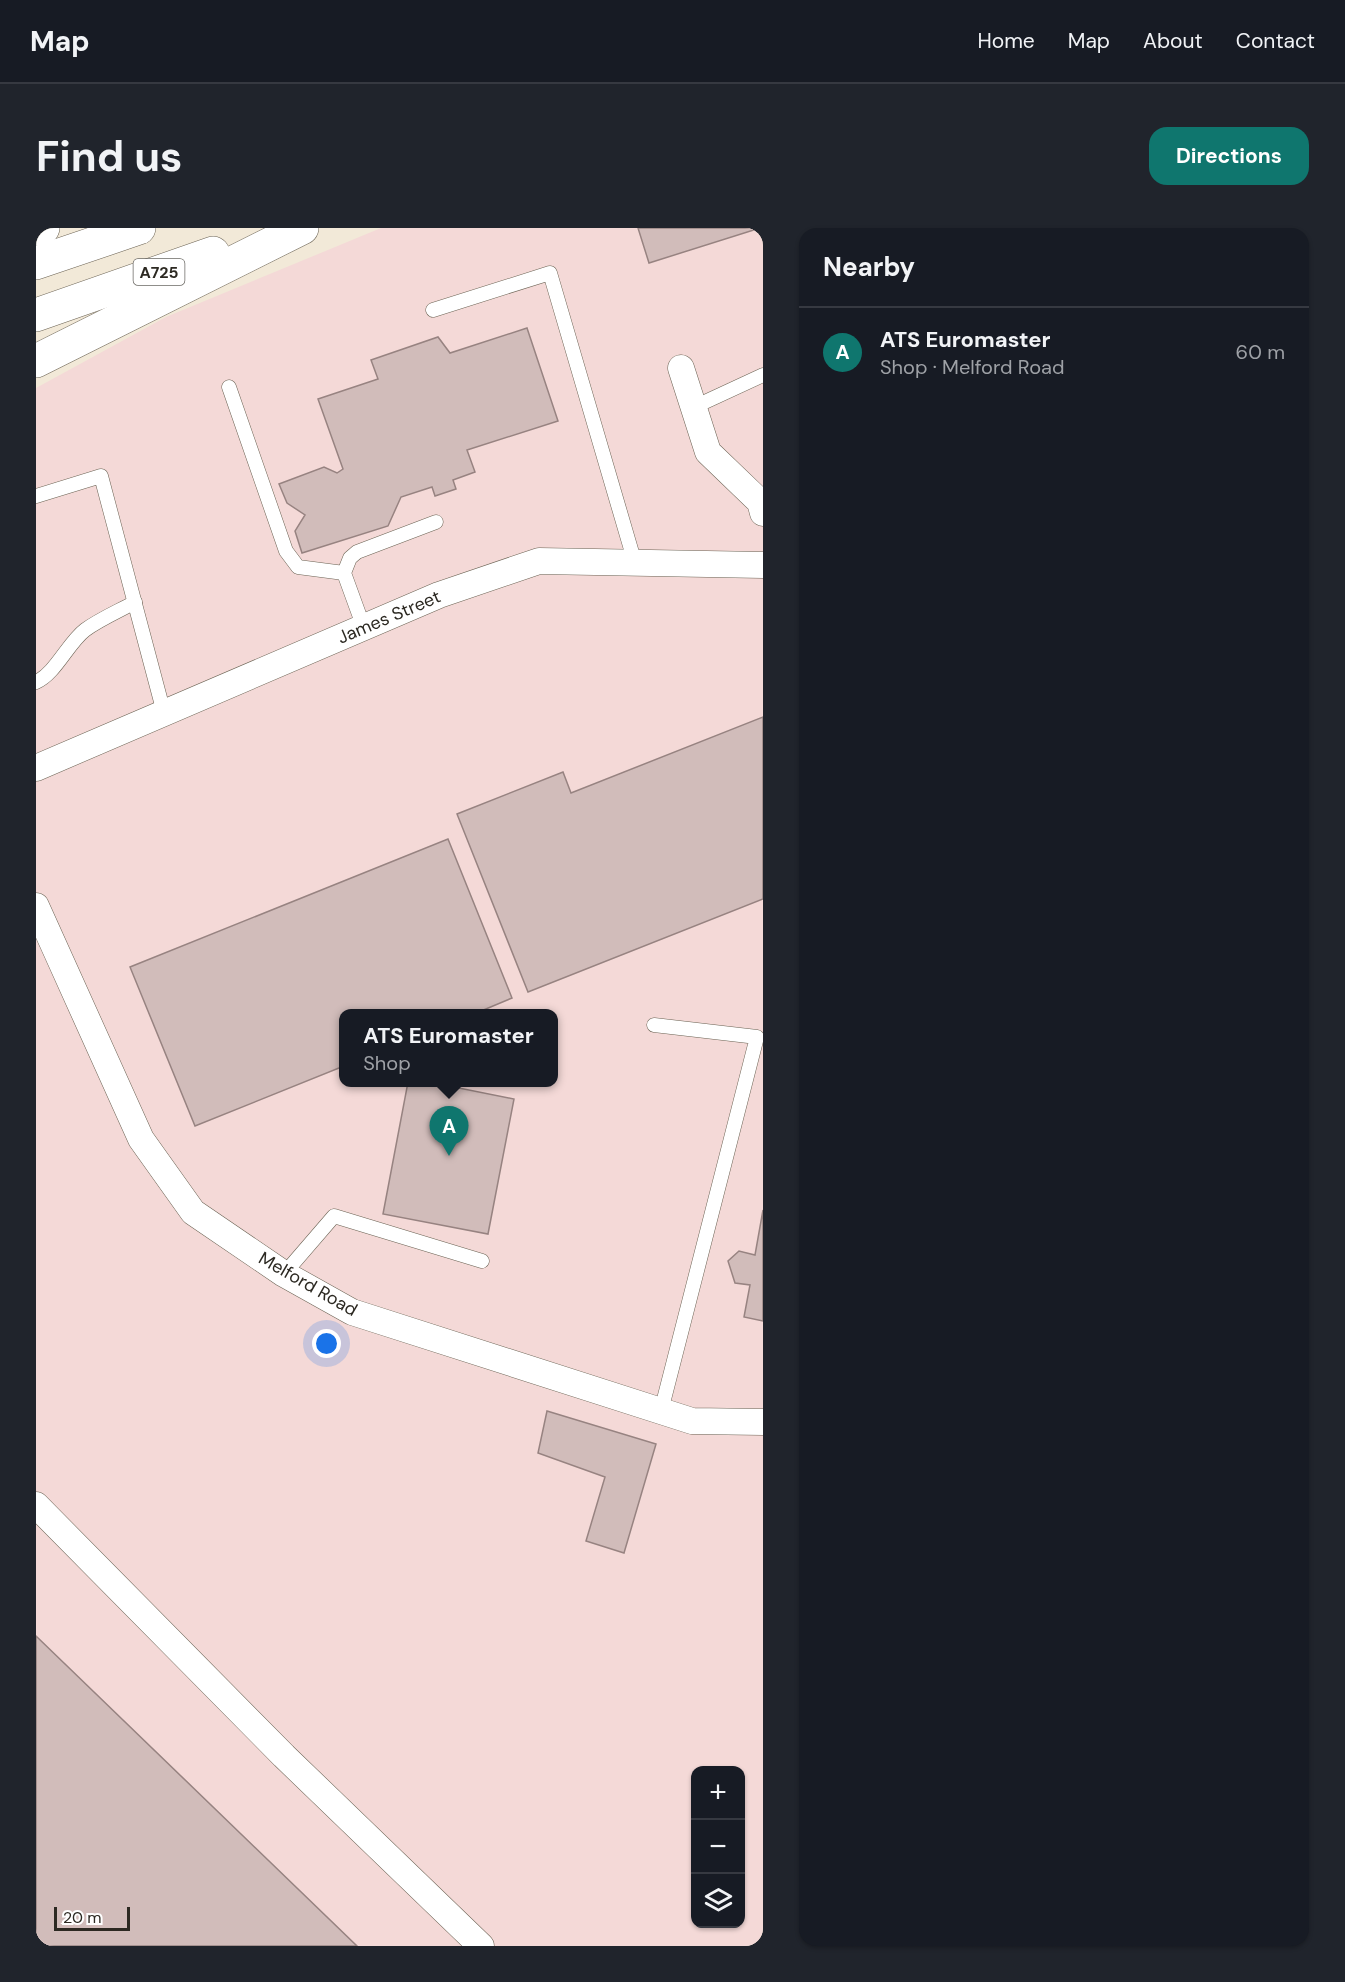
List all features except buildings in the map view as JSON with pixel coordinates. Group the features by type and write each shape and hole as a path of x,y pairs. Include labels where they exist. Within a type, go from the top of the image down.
{"highway":[{"path":"36,229 43,228"},
{"path":"36,263 139,228"},
{"name":"A725","path":"36,315 283,228"},
{"path":"36,361 302,228"}],"street":[{"path":"681,368 708,452 760,502 763,513"},
{"name":"James Street","path":"36,768 440,595 539,561 763,565"},
{"name":"Melford Road","path":"36,906 141,1139 193,1212 284,1274 352,1312 692,1421 763,1422"},
{"path":"36,1505 276,1747 480,1946"}],"lane":[{"path":"433,310 550,273 635,563"},
{"path":"694,407 759,381"},
{"path":"229,387 286,551 298,567 344,573"},
{"path":"36,496 101,476 164,713"},
{"path":"364,628 344,573 350,558 357,552 436,522"},
{"path":"36,682 54,666 84,631 135,602"},
{"path":"654,1025 757,1037 661,1411"},
{"path":"284,1274 334,1216 482,1261"}],"shaded area":[{"path":"381,228 763,228 763,1946 36,1946 36,388 166,317"}],"place":[{"name":"ATS Euromaster","path":"449,1156"}]}
